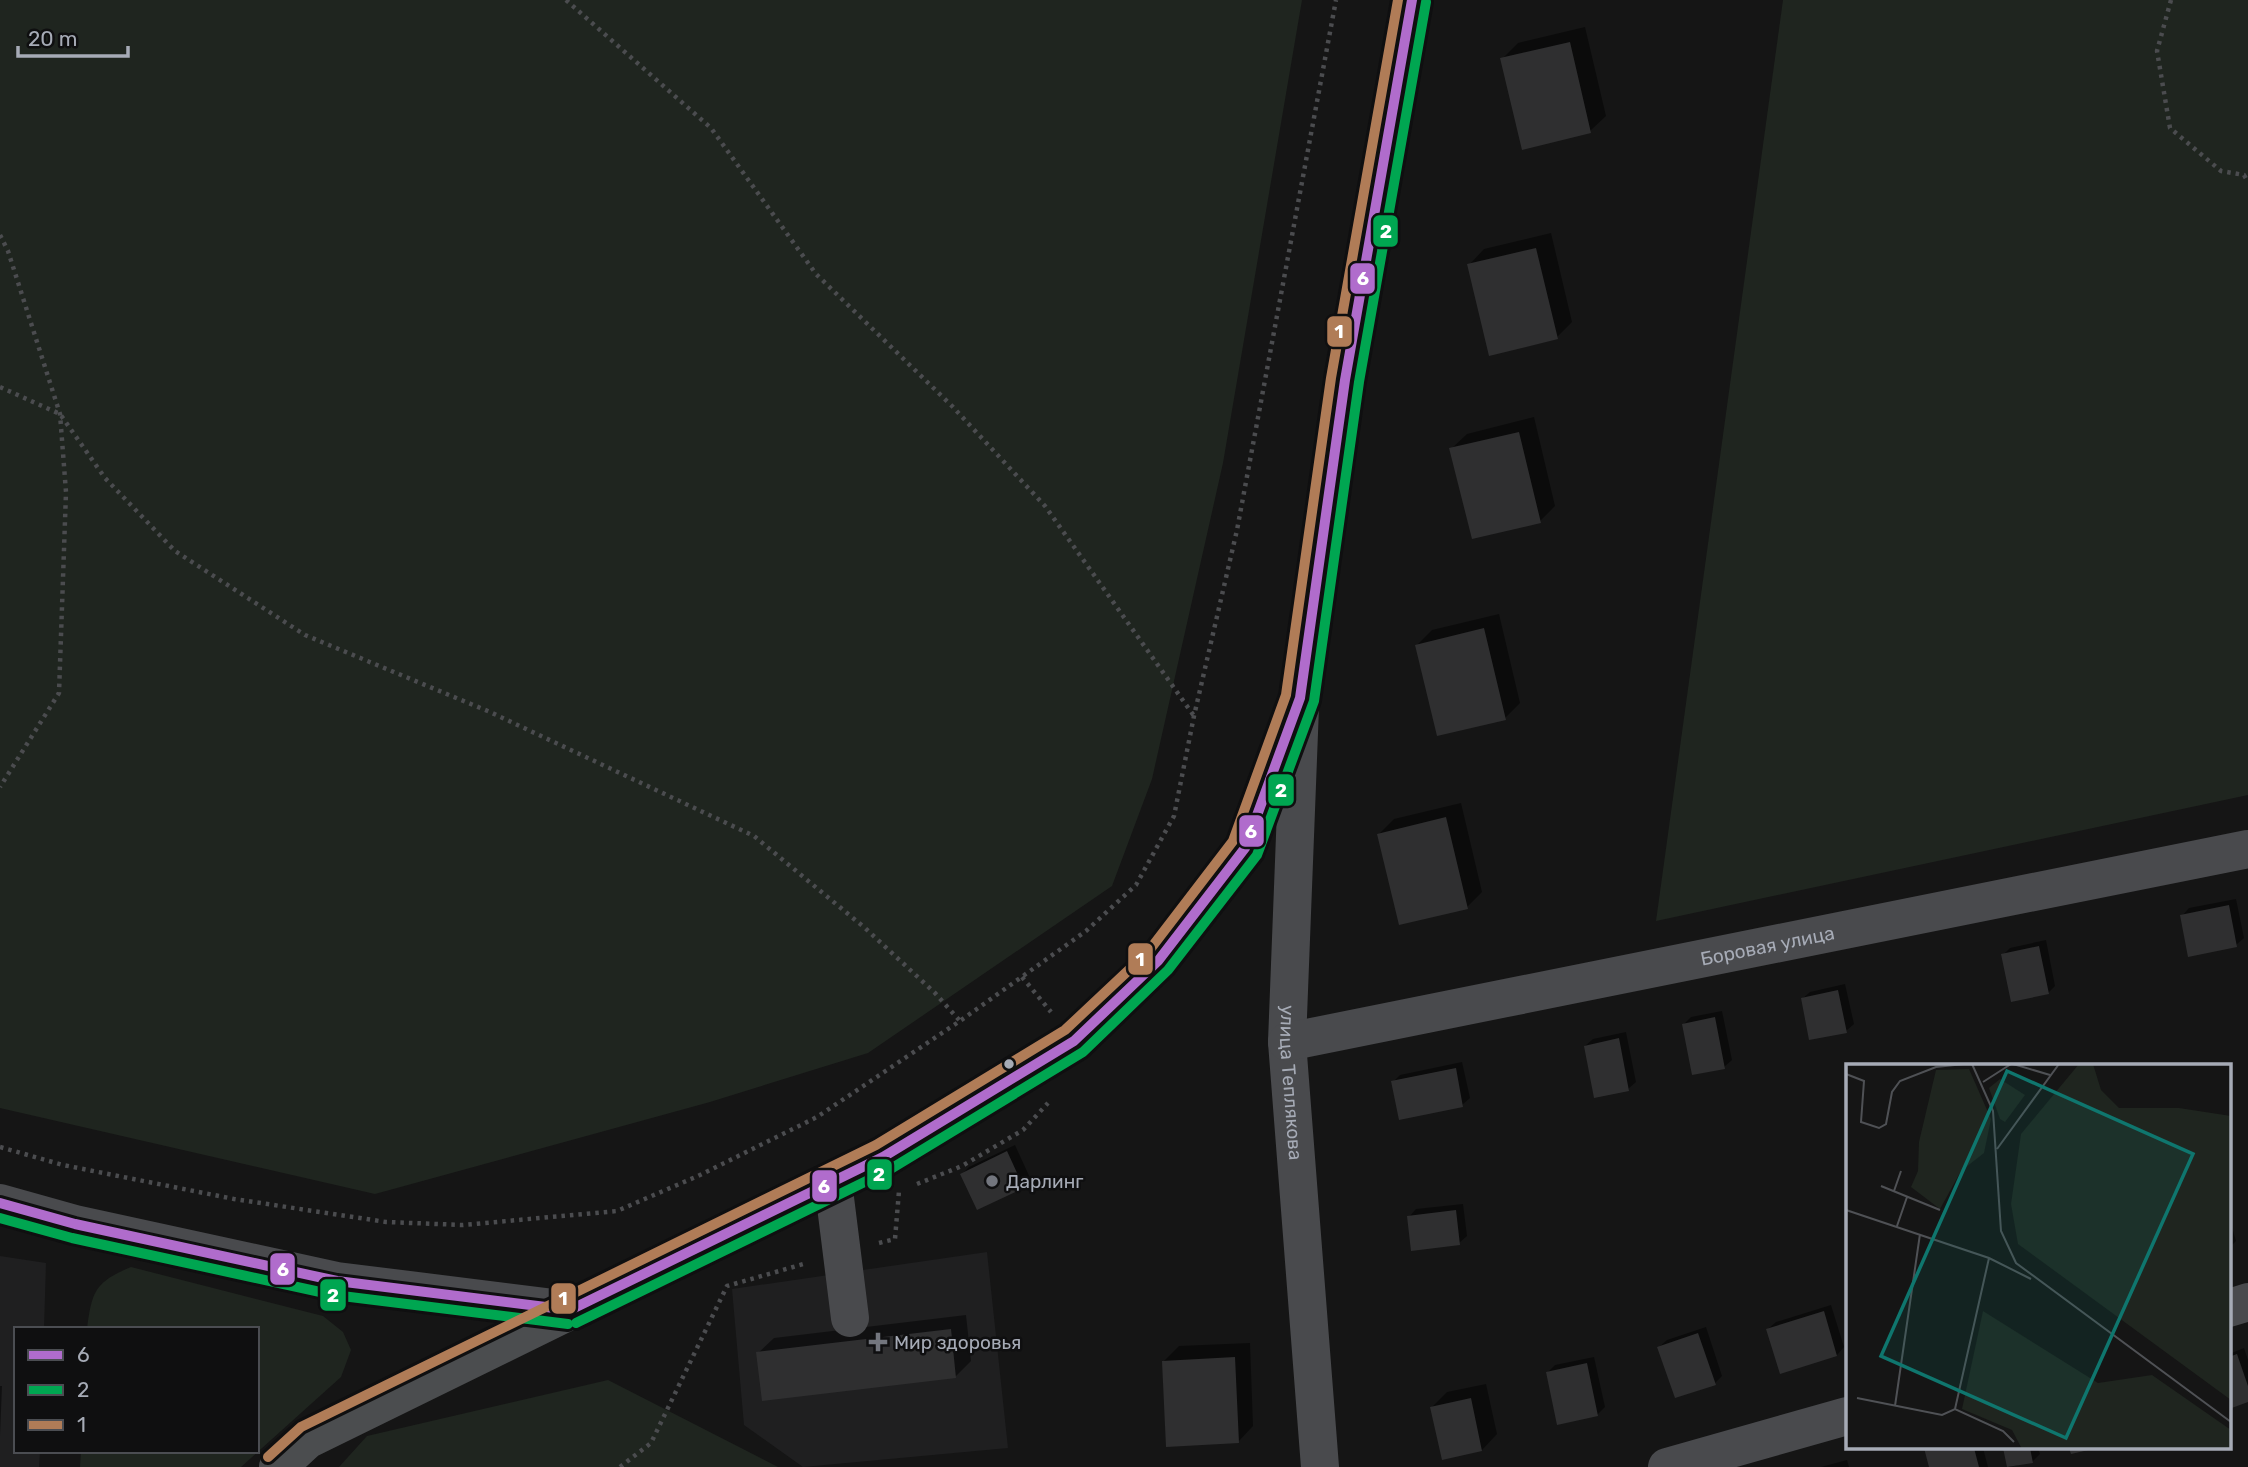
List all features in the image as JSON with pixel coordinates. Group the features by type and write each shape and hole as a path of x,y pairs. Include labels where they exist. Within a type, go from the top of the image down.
{"main road":[{"path":"278,1467 307,1440 894,1150 1074,1041 1158,961 1245,848 1300,698 1345,380 1412,0"}],"street":[{"name":"улица Теплякова","path":"1300,698 1287,1042 1320,1467"},
{"name":"Боровая улица","path":"1287,1042 2248,849"},
{"path":"833,1182 850,1318"},
{"path":"0,1203 75,1224 337,1281 570,1310"},
{"path":"2230,1308 2248,1302"},
{"path":"1667,1467 1846,1416"}],"path":[{"path":"566,0 711,128 816,274 952,406 1045,506 1194,716"},
{"path":"0,1147 63,1165 234,1199 386,1222 463,1225 617,1211 698,1176 817,1117 960,1021 1086,931 1136,885 1174,816 1237,530 1336,0"},
{"path":"2171,0 2157,51 2170,128 2221,171 2244,175 2248,182"},
{"path":"0,235 8,251 60,414 66,492 60,693 0,788"},
{"path":"0,387 60,414 105,478 175,551 305,635 490,712 754,835 865,928 935,993 960,1021"}],"shaded area":[{"path":"0,0 1302,0 1223,463 1152,779 1112,886 868,1053 710,1102 375,1194 0,1108"},
{"path":"1783,0 2248,0 2248,795 1656,921"},
{"path":"987,1252 1008,1448 803,1467 744,1425 732,1289"},
{"path":"0,1256 46,1263 44,1327 14,1327 14,1453 40,1453 39,1467 0,1467"},
{"path":"131,1267 323,1316 343,1332 351,1350 341,1377 259,1451 259,1327 87,1327 97,1289 119,1272"},
{"path":"608,1380 778,1467 339,1467 367,1436"},
{"path":"81,1453 257,1453 241,1467 80,1467"}],"building":[{"path":"1570,42 1591,133 1522,150 1500,58"},
{"path":"1536,248 1558,339 1489,356 1467,264"},
{"path":"1519,432 1541,523 1472,539 1449,448"},
{"path":"1484,628 1506,720 1437,736 1415,645"},
{"path":"1446,817 1468,909 1399,925 1377,834"},
{"path":"2229,905 2237,947 2188,957 2180,915"},
{"path":"2039,946 2049,994 2011,1002 2001,954"},
{"path":"1838,990 1847,1033 1809,1040 1801,998"},
{"path":"1715,1017 1725,1069 1692,1075 1682,1024"},
{"path":"1619,1038 1629,1091 1594,1098 1584,1046"},
{"path":"1456,1068 1463,1107 1399,1120 1391,1081"},
{"name":"Дарлинг","path":"1007,1151 1024,1188 977,1210 960,1174"},
{"path":"1456,1210 1460,1245 1411,1251 1407,1216"},
{"path":"1824,1311 1837,1356 1780,1374 1766,1329"},
{"path":"951,1329 956,1378 762,1401 756,1352"},
{"path":"1698,1333 1716,1385 1675,1398 1657,1347"},
{"path":"2237,1354 2248,1386 2248,1402 2230,1409 2230,1357"},
{"path":"1235,1357 1239,1443 1166,1447 1162,1361"},
{"path":"1587,1363 1598,1416 1557,1425 1546,1372"},
{"path":"1471,1398 1482,1451 1442,1460 1430,1407"},
{"path":"1925,1450 1975,1450 1979,1467 1929,1467"},
{"path":"2003,1450 2030,1450 2033,1463 2007,1467"},
{"path":"2070,1450 2089,1450 2071,1454"}],"transit line":[{"name":"1","path":"268,1457 301,1427 876,1145 1065,1030 1148,952 1233,841 1286,695 1331,378 1398,0"},
{"name":"6","path":"570,1310 883,1157 1074,1041 1158,961 1245,848 1300,698 1345,380 1412,0"},
{"name":"2","path":"576,1323 889,1170 1083,1052 1168,970 1257,855 1314,701 1359,382 1426,2"},
{"name":"6","path":"0,1203 75,1224 337,1281 570,1310"},
{"name":"2","path":"0,1218 72,1238 334,1295 568,1324"}],"place":[{"name":"Дарлинг","path":"992,1181"},
{"name":"Мир здоровья","path":"878,1342"}]}
